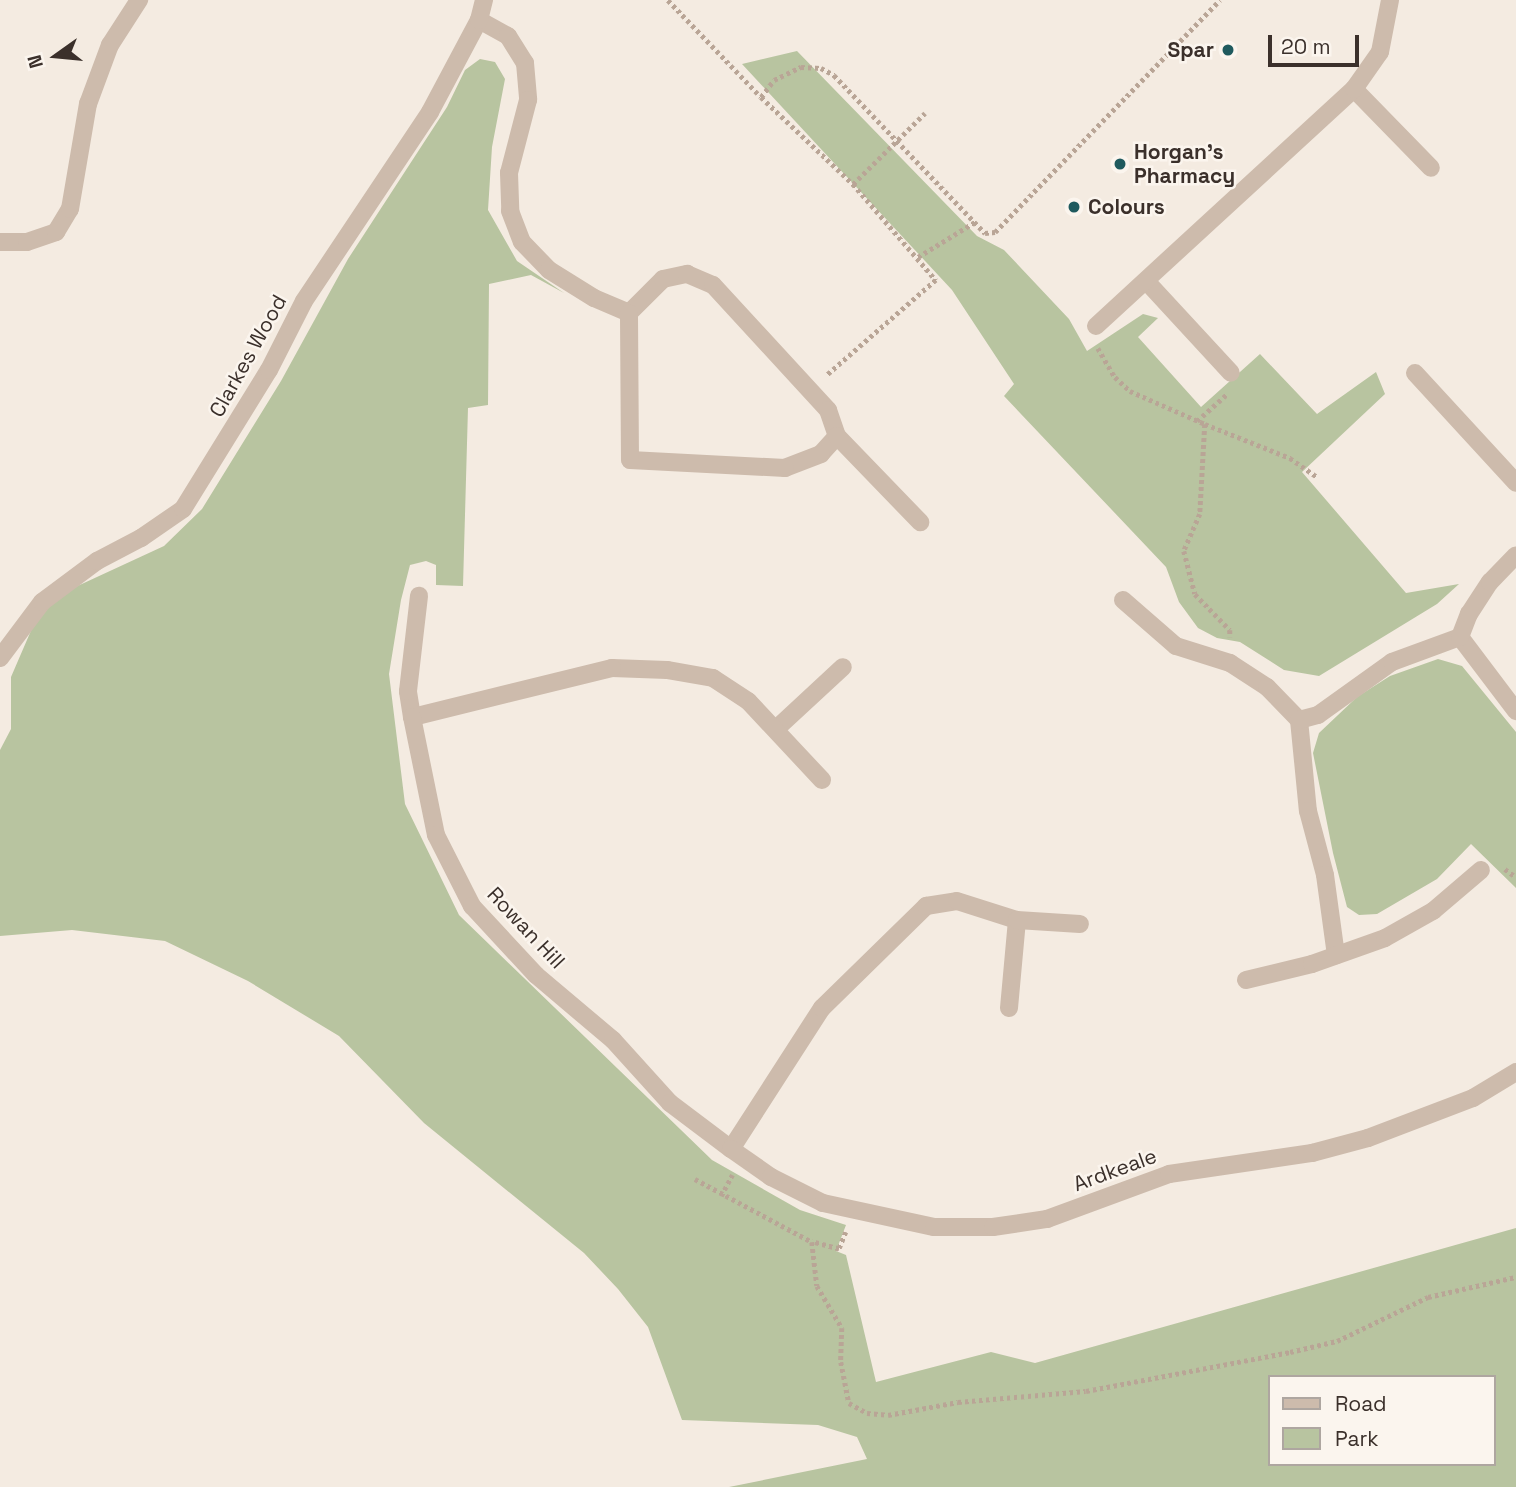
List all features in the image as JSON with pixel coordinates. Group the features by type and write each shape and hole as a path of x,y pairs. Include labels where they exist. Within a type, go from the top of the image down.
{"street":[{"path":"0,242 27,242 56,232 70,209 88,104 110,45 139,0"},
{"name":"Clarkes Wood","path":"0,658 42,602 97,561 141,538 183,509 269,370 304,301 430,112 479,20 484,0"},
{"path":"1096,326 1148,283 1354,89 1380,52 1390,0"},
{"path":"479,20 508,36 525,63 528,100 509,173 510,211 522,242 549,270 594,298 629,313"},
{"path":"1354,89 1431,167"},
{"path":"837,436 821,454 785,468 631,460 629,313 663,279 687,274 713,285 828,410 837,436 920,522"},
{"path":"1148,283 1230,373"},
{"path":"1415,373 1516,483"},
{"path":"1461,637 1469,614 1490,582 1516,555"},
{"name":"Rowan Hill","path":"419,596 408,691 412,717 436,835 472,906 536,975 613,1040 670,1103 731,1149"},
{"path":"1123,600 1176,646 1230,663 1267,688 1299,720 1304,788 1325,875 1336,955"},
{"path":"1299,720 1318,715 1392,662 1461,637"},
{"path":"1461,637 1516,711"},
{"path":"776,729 843,667"},
{"path":"412,717 612,668 713,678 748,701 822,780"},
{"path":"1247,980 1385,938 1433,911 1481,870"},
{"path":"731,1149 822,1008 926,906 957,901 1017,920 1080,924"},
{"path":"1009,1009 1017,920"},
{"name":"Ardkeale","path":"731,1149 781,1182 822,1203 934,1227 993,1227 1047,1219 1168,1174 1312,1153 1368,1138 1473,1098 1516,1072"}],"path":[{"path":"668,0 761,97 853,184 936,280 810,390"},
{"path":"761,97 774,80 801,67 821,68 834,75 985,233 995,232 1220,0"},
{"path":"853,184 925,113"},
{"path":"918,257 975,222"},
{"path":"1096,326 1098,350 1115,377 1130,391 1290,458 1316,476"},
{"path":"1205,424 1200,514 1184,551 1195,594 1230,630 1230,663"},
{"path":"695,1179 811,1242 839,1249 854,1212"},
{"path":"811,1242 817,1286 842,1328 841,1362 849,1403 867,1413 888,1415 958,1402 1086,1391 1290,1352 1337,1341 1428,1297 1516,1278"}],"green space":[{"path":"797,51 977,236 1004,250 1069,319 1087,351 1143,314 1158,318 1138,337 1201,407 1260,354 1317,414 1376,372 1385,394 1302,472 1406,593 1459,584 1437,604 1319,676 1284,670 1240,642 1217,638 1198,628 1179,602 1166,567 1004,396 1014,384 952,290 742,64"},
{"path":"480,59 495,62 505,79 492,147 488,210 517,261 564,293 531,275 489,284 488,405 468,408 463,586 436,585 436,565 426,561 410,565 401,600 389,674 405,804 459,915 712,1160 800,1210 846,1225 836,1251 846,1255 876,1382 991,1352 1035,1363 1516,1228 1516,1487 729,1487 867,1459 857,1437 818,1425 682,1420 648,1327 618,1289 584,1253 424,1123 339,1036 248,981 165,941 72,930 0,936 0,750 11,729 11,677 33,626 58,595 164,546 202,509 281,381 348,259 447,107 465,70"},
{"path":"1438,659 1462,666 1516,732 1516,888 1471,844 1437,879 1377,914 1359,915 1347,907 1333,853 1313,753 1319,733 1357,697 1390,676"}],"place":[{"name":"Spar","path":"1228,50"},
{"name":"Horgan's Pharmacy","path":"1120,164"},
{"name":"Colours","path":"1074,207"}]}
